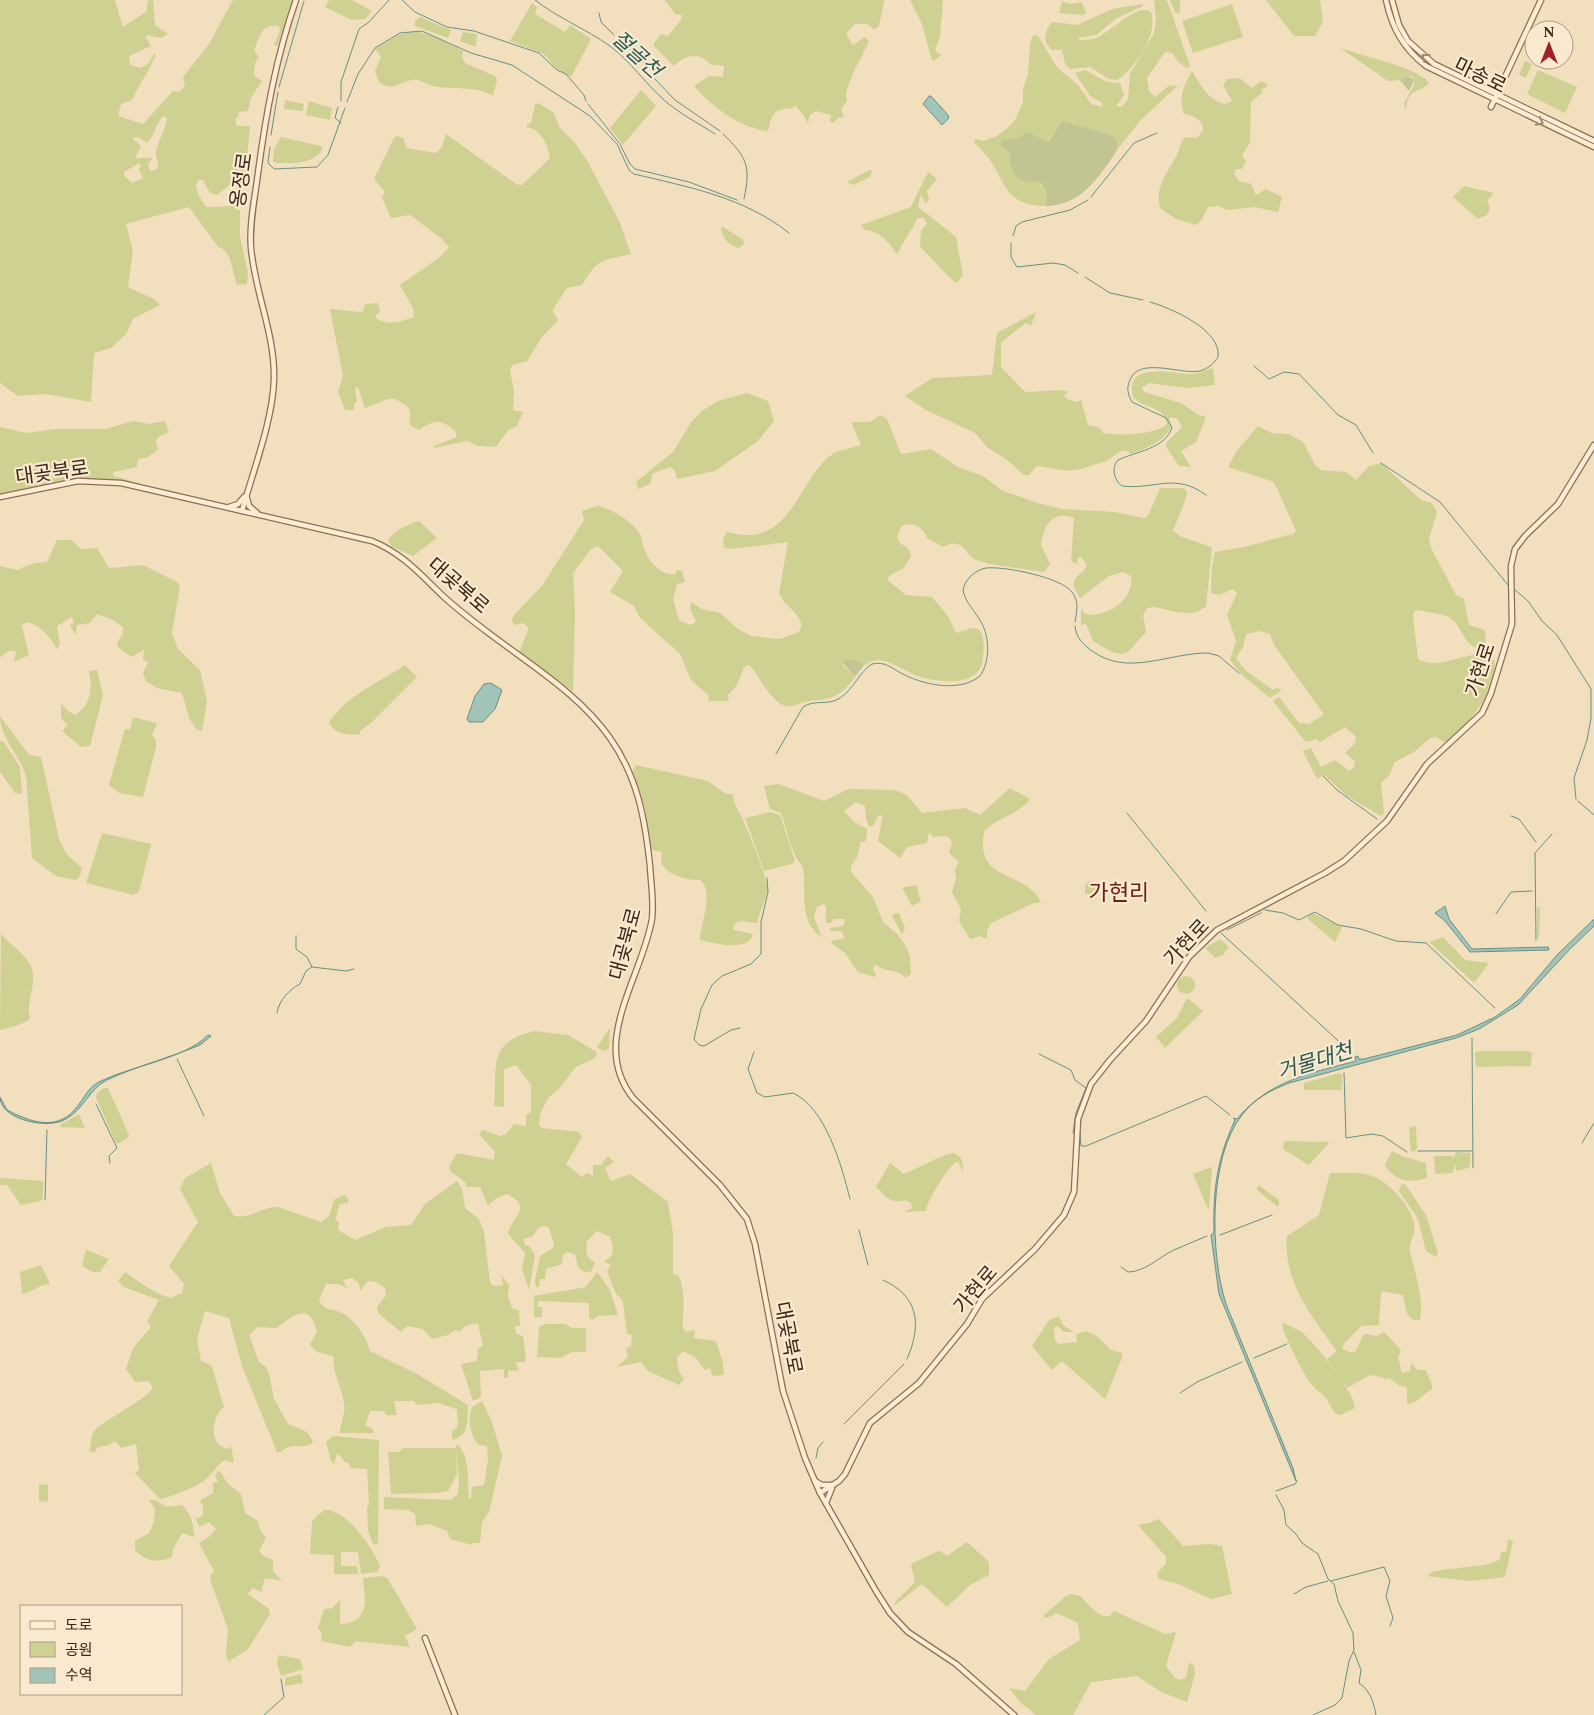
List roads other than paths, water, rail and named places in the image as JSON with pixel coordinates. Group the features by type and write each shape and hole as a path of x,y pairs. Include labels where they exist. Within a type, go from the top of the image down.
{"street":[{"name":"옹정로","path":"242,511 271,403 273,365 270,334 253,259 252,221 271,88 282,42 296,0"},
{"name":"마송로","path":"1386,0 1392,26 1405,47 1426,66 1594,140"},
{"name":"마송로","path":"1392,0 1399,25 1408,41 1434,64 1594,147"},
{"path":"1491,107 1541,0"},
{"name":"가현로","path":"820,1493 839,1481 848,1468 870,1423 932,1370 982,1299 1025,1259 1064,1215 1074,1192 1078,1119 1091,1084 1146,1021 1189,957 1217,930 1344,861 1387,821 1427,764 1482,714 1491,693 1512,624 1511,566 1516,549 1525,536 1558,504 1594,445"},
{"name":"대곶북로","path":"0,497 62,483 105,482 139,486 366,539 384,546 400,556 451,603 574,699 599,723 620,753 632,778 641,805 653,900 649,930 617,1028 614,1050 619,1073 633,1098 720,1184 747,1219 756,1244 783,1391 805,1458 820,1493 876,1591 898,1622 916,1640 970,1676 1014,1715"},
{"path":"226,507 238,504 247,494"},
{"path":"247,494 249,506 262,516"},
{"path":"815,1481 826,1485 834,1484"},
{"path":"826,1503 829,1491 834,1484"},
{"path":"425,1638 455,1715"}],"water":[{"path":"929,96 948,115 949,118 942,125 923,104"},
{"path":"491,683 502,690 495,709 483,722 469,722 467,719 475,696 484,684"},
{"path":"1445,906 1449,919 1472,949 1548,947 1549,950 1470,952 1445,921 1435,913"},
{"path":"1594,919 1594,926 1518,1005 1479,1029 1456,1038 1289,1083 1269,1092 1252,1104 1242,1115 1231,1133 1223,1156 1215,1207 1215,1234 1221,1283 1226,1304 1293,1468 1296,1481 1219,1294 1211,1235 1214,1232 1214,1202 1217,1175 1224,1148 1235,1120 1233,1118 1237,1119 1249,1106 1262,1096 1276,1087 1291,1080 1356,1061 1355,1057 1358,1056 1359,1059 1364,1059 1457,1035 1495,1017 1520,999 1557,955"},
{"path":"208,1035 211,1036 200,1045 178,1054"},
{"path":"178,1054 156,1062 139,1067 141,1066"},
{"path":"139,1067 101,1084 72,1115 66,1119 48,1123 70,1115 93,1086"},
{"path":"0,1097 7,1110 30,1120 48,1123 27,1121 16,1117 8,1112 2,1105"}],"waterway":[{"path":"341,101 341,82 359,29 369,22 389,0"},
{"path":"402,0 415,12 447,27 474,31 539,53 557,70 566,74 584,95 586,101"},
{"name":"절골천","path":"535,0 610,46 664,100 715,134"},
{"path":"279,87 304,1"},
{"path":"599,13 601,22 614,35"},
{"path":"347,102 358,74 375,48 400,33 422,31 471,53 512,65 590,116 617,144 629,170 634,174 695,189 734,202 753,210 789,233"},
{"path":"626,45 648,67"},
{"path":"652,76 675,100 720,131"},
{"path":"271,135 278,92"},
{"path":"588,104 620,144 630,164 635,169 689,182 737,200"},
{"path":"338,107 335,118 341,123"},
{"path":"270,147 268,163 274,169 317,167 328,155 345,108"},
{"path":"1091,197 1134,143 1157,133"},
{"path":"723,134 737,149 745,163 747,178 744,199"},
{"path":"1013,236 1016,226 1022,222 1070,210 1088,200"},
{"path":"1011,243 1011,257 1017,267 1053,263 1065,265 1078,273"},
{"path":"1085,277 1110,293 1143,300"},
{"path":"1150,302 1170,309 1204,329 1217,347 1218,357 1210,366 1200,371 1151,368 1142,369 1135,373 1128,386 1132,402 1166,418 1172,427 1169,434 1156,445 1118,460 1114,470 1115,477 1122,486 1134,487 1165,483 1184,484 1206,495"},
{"path":"1254,366 1269,379 1284,372 1299,374 1338,415 1356,425 1373,453"},
{"path":"1381,463 1440,502 1508,585"},
{"path":"776,754 803,707 812,703 831,702 840,698 849,690 863,671 872,664 884,664 910,677 930,684 952,686 971,681 980,676 986,664 988,649 986,635 981,622 968,603 963,591 968,579 982,569 994,568 1018,571 1044,577 1066,587 1076,599 1075,622"},
{"path":"1514,589 1528,601 1542,621 1557,635 1591,689 1591,718 1587,740 1574,778 1576,799"},
{"path":"1075,626 1078,637 1083,643 1106,659 1134,663 1208,653 1219,656 1239,673"},
{"path":"1323,776 1337,790 1377,819"},
{"path":"1578,801 1594,815"},
{"path":"1127,813 1206,911"},
{"path":"1511,816 1519,819 1536,842"},
{"path":"1536,940 1535,853 1552,834"},
{"path":"740,1028 731,1030 704,1046 699,1045 694,1039 701,1009 712,985 722,976 751,964 761,954 761,922 768,892 767,878"},
{"path":"1496,914 1511,892 1532,891"},
{"path":"1265,910 1283,913 1299,920 1315,912 1338,925 1361,929 1396,941 1426,943 1495,1008"},
{"path":"1227,930 1261,913"},
{"name":"거물대천","path":"1221,933 1346,1048"},
{"path":"277,1013 285,996 300,984 306,971 312,967 307,957 296,949 296,936"},
{"path":"312,967 346,971 354,969"},
{"path":"1472,1038 1473,1168"},
{"path":"754,1052 748,1069 757,1093 765,1097 793,1093 815,1111 837,1155 850,1199"},
{"path":"1039,1054 1071,1070 1075,1080 1086,1088 1076,1113 1073,1133"},
{"path":"177,1059 204,1116"},
{"name":"거물대천","path":"1344,1073 1346,1138 1372,1134 1383,1136 1407,1152"},
{"path":"1080,1133 1081,1146 1086,1146 1206,1096 1230,1115"},
{"path":"96,1104 117,1148 109,1156 110,1163"},
{"path":"1582,1143 1594,1123"},
{"path":"45,1200 47,1130"},
{"path":"1418,1151 1472,1151"},
{"path":"1220,1235 1272,1215"},
{"path":"859,1230 868,1265"},
{"path":"1121,1267 1128,1272 1140,1270 1168,1253 1207,1236"},
{"path":"883,1280 904,1294 914,1313 915,1335 907,1359"},
{"path":"1254,1358 1287,1344"},
{"path":"1180,1393 1197,1382 1242,1362"},
{"path":"844,1424 904,1364"},
{"path":"816,1458 818,1448 823,1442"},
{"path":"1276,1491 1295,1484 1297,1481"},
{"path":"1276,1495 1284,1510 1286,1525 1302,1543 1318,1554 1328,1579 1334,1584 1338,1601 1353,1633 1354,1650 1349,1661 1342,1698 1335,1705 1313,1715"},
{"path":"1331,1581 1384,1567 1390,1581 1386,1596 1393,1618 1390,1626"},
{"path":"1294,1594 1306,1587 1328,1581"},
{"path":"1354,1652 1361,1670 1359,1683 1371,1697 1376,1715"},
{"path":"264,1715 284,1697 281,1679"}],"district":[{"name":"가현리","path":"1119,893"}]}
